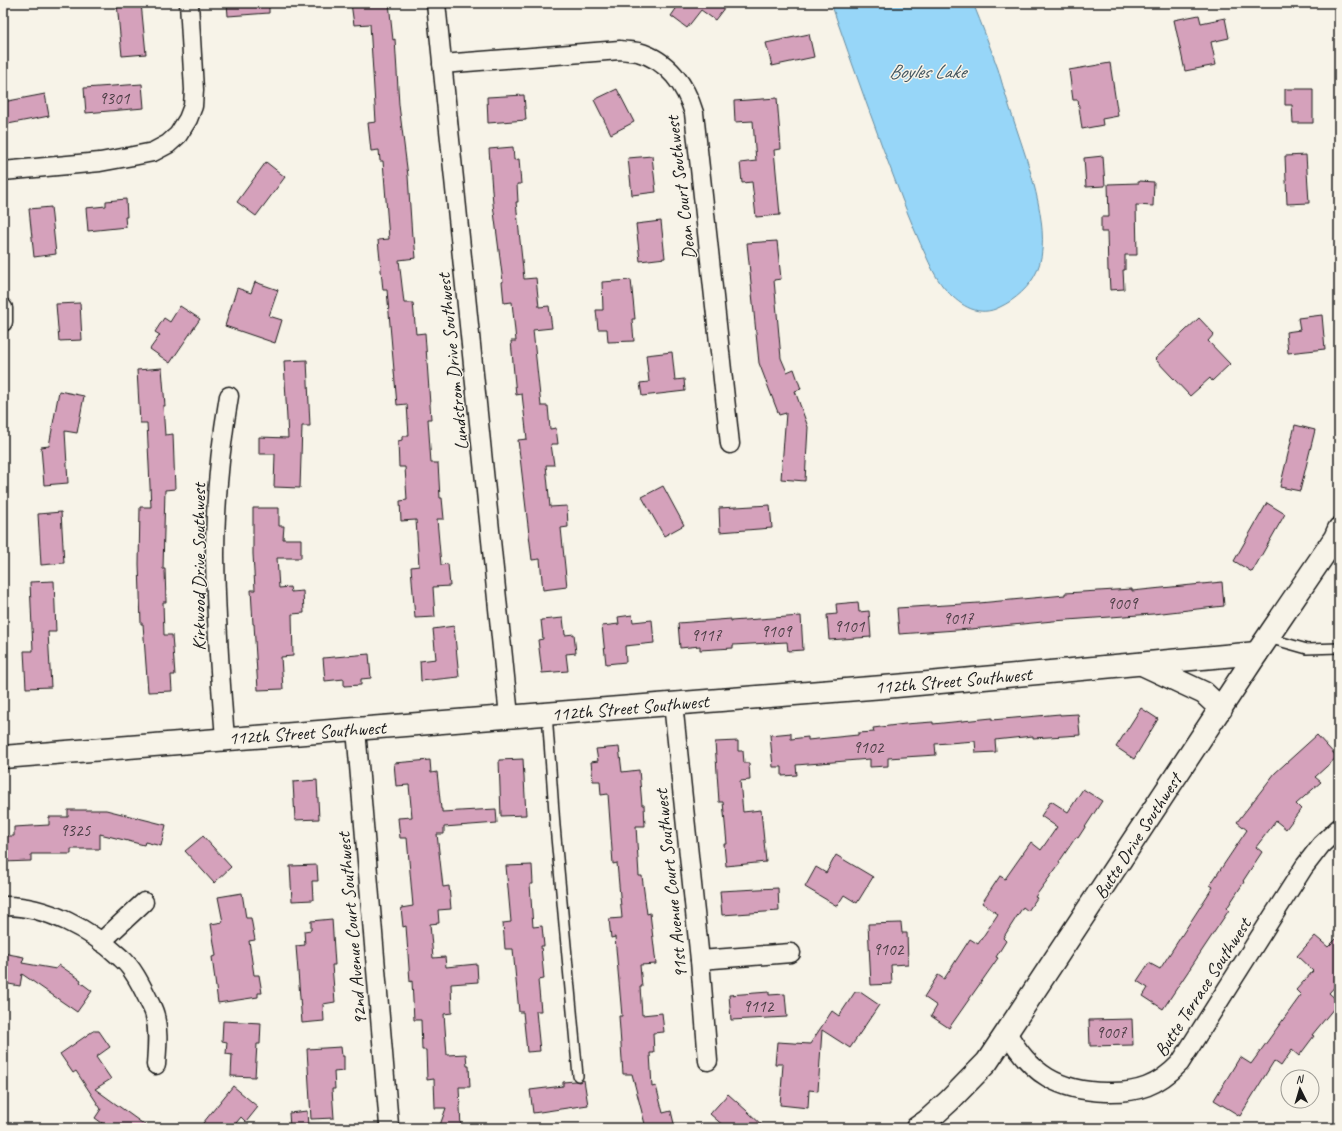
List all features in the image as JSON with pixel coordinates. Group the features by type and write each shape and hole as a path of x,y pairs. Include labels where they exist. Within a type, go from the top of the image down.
{"street":[{"path":"3,171 100,162 153,152 168,144 178,135 188,119 193,106 194,90 189,3"},
{"name":"Lundstrom Drive Southwest","path":"436,3 509,716"},
{"name":"Dean Court Southwest","path":"442,64 620,50 640,53 658,61 673,73 682,83 691,101 694,113 730,444"},
{"path":"3,308 3,322"},
{"name":"Kirkwood Drive Southwest","path":"225,738 220,671 215,556 218,484 223,433 229,396"},
{"name":"Butte Drive Southwest","path":"918,1128 948,1101 987,1062 1262,645 1335,538 1339,529"},
{"name":"112th Street Southwest","path":"3,757 888,686 1141,663 1262,645"},
{"path":"1141,663 1204,693 1221,709"},
{"name":"91st Avenue Court Southwest","path":"673,703 700,960 708,1061"},
{"name":"92nd Avenue Court Southwest","path":"356,729 389,1125"},
{"name":"Butte Terrace Southwest","path":"1007,1032 1024,1058 1051,1080 1066,1087 1088,1092 1123,1093 1136,1091 1155,1084 1171,1073 1180,1063 1304,867 1321,845 1339,828"},
{"path":"101,942 144,902"},
{"path":"3,906 36,910 63,919 88,932 122,958 144,992 155,1015 158,1036 156,1065"},
{"path":"700,960 791,953"}],"lane":[{"path":"1262,645 1306,649 1339,648"},
{"path":"547,713 555,826 578,1076"}],"water":[{"name":"Boyles Lake","path":"831,3 973,3 998,69 1034,183 1041,221 1041,256 1037,271 1026,288 1006,304 992,310 985,311 978,311 964,306 941,284 931,267 902,199"}],"building":[{"path":"117,3 141,3 146,54 122,56"},
{"path":"227,3 269,3 269,13 228,16"},
{"path":"351,3 389,3 393,40 395,39 399,105 408,176 412,237 414,236 416,258 399,260 404,303 413,303 416,334 425,333 431,419 428,419 431,463 438,463 440,498 442,498 444,519 437,519 441,565 448,564 450,586 433,587 435,617 415,618 411,567 419,566 416,520 401,521 400,501 407,500 405,467 399,467 398,441 402,440 402,436 409,436 407,404 397,405 387,290 383,290 378,240 389,239 383,161 380,161 379,150 371,151 368,123 376,122 370,24 354,25"},
{"path":"680,3 728,3 715,20 701,10 687,28 671,16"},
{"path":"1199,15 1201,23 1225,18 1229,38 1211,42 1216,65 1185,71 1174,20"},
{"path":"809,34 814,57 772,66 766,43"},
{"path":"1110,63 1118,116 1102,119 1103,125 1082,129 1078,100 1073,100 1069,70"},
{"path":"142,84 144,108 86,113 84,88"},
{"path":"617,89 634,122 611,134 594,100"},
{"path":"1285,89 1313,89 1313,123 1293,123 1292,105 1285,105"},
{"path":"45,94 49,116 8,124 3,102"},
{"path":"524,95 526,120 488,123 487,97"},
{"path":"777,98 781,149 774,150 780,215 756,217 752,182 742,183 740,163 756,161 753,121 735,122 734,101"},
{"path":"513,147 514,160 519,159 521,184 517,184 518,202 516,202 524,279 536,278 539,307 549,306 552,328 533,330 541,406 548,406 550,429 556,428 558,444 551,444 554,465 546,465 550,507 567,506 568,527 561,528 567,587 543,590 540,559 532,560 518,440 527,439 522,394 516,395 511,341 516,341 512,302 504,303 503,282 493,204 489,149"},
{"path":"1306,155 1309,203 1287,204 1285,156"},
{"path":"652,156 656,192 632,195 628,158"},
{"path":"1103,156 1105,186 1086,187 1084,158"},
{"path":"266,162 285,177 256,216 237,202"},
{"path":"1139,181 1154,182 1153,206 1136,205 1137,255 1125,255 1125,270 1123,270 1124,289 1110,290 1107,232 1101,232 1101,217 1109,217 1108,184 1139,183"},
{"path":"126,199 126,227 88,231 86,208 106,206 106,201"},
{"path":"51,207 56,254 34,257 29,209"},
{"path":"661,221 665,258 640,261 636,224"},
{"path":"777,241 781,279 774,280 781,358 787,372 794,369 801,389 795,391 808,427 805,481 781,479 786,413 779,415 759,363 747,243"},
{"path":"631,280 635,319 632,319 634,341 608,342 607,329 598,329 596,310 603,310 602,282"},
{"path":"255,282 278,290 269,316 282,320 275,343 225,326 237,288 251,293"},
{"path":"80,303 82,340 59,341 56,304"},
{"path":"180,306 200,319 170,363 150,349 160,335 155,332 164,318 170,322"},
{"path":"1322,315 1325,349 1288,353 1286,332 1300,330 1298,318"},
{"path":"1199,318 1214,334 1208,341 1230,364 1212,381 1210,378 1190,396 1155,359"},
{"path":"672,352 675,380 684,379 685,391 642,396 640,383 649,382 646,355"},
{"path":"307,360 310,426 302,426 300,488 274,487 275,454 259,454 259,437 288,438 284,361"},
{"path":"162,368 165,406 163,406 165,435 173,434 175,489 165,490 163,569 165,569 166,602 163,602 164,635 172,635 175,675 171,675 172,691 148,692 143,624 141,624 139,564 140,507 151,507 147,423 140,423 137,370"},
{"path":"59,391 84,396 77,433 65,431 68,483 44,485 41,447 49,446"},
{"path":"1295,425 1315,430 1300,491 1280,487"},
{"path":"663,486 684,525 664,536 642,497"},
{"path":"1267,503 1285,514 1252,572 1234,561"},
{"path":"770,505 772,528 720,532 719,508"},
{"path":"253,508 279,508 279,526 284,526 283,539 301,539 301,558 277,558 279,588 290,587 291,592 303,591 304,613 292,614 293,656 281,657 283,689 258,690 251,590 255,590"},
{"path":"61,512 64,563 41,565 38,514"},
{"path":"54,581 56,632 48,632 51,687 26,688 24,651 33,651 30,582"},
{"path":"1222,582 1224,606 1153,614 899,634 897,608 979,603 1065,595 1065,593 1132,589 1132,591"},
{"path":"858,602 859,612 869,611 871,637 829,640 827,615 837,614 836,604"},
{"path":"632,615 633,622 652,620 654,643 625,646 626,662 606,664 602,626 619,624 618,617"},
{"path":"801,616 803,650 788,651 787,642 733,645 733,648 700,650 700,646 680,648 678,623"},
{"path":"563,618 565,635 574,634 576,653 566,654 568,671 542,673 538,640 543,639 541,620"},
{"path":"454,626 459,677 421,681 420,661 436,659 433,629"},
{"path":"369,654 371,678 361,679 361,685 344,686 344,679 325,681 323,658"},
{"path":"1141,708 1158,719 1134,759 1116,747"},
{"path":"1060,714 1078,714 1080,735 1033,738 1033,736 995,740 996,752 976,753 975,741 935,744 936,755 888,758 888,766 870,767 870,759 796,765 797,775 782,776 782,767 773,767 770,735 791,733 791,739 808,737 808,740 858,735 858,733 874,732 873,728 905,724 933,722 933,724 992,718 992,720"},
{"path":"1317,735 1337,757 1315,777 1321,782 1296,804 1301,809 1286,829 1276,821 1256,847 1262,852 1227,908 1229,910 1163,1009 1143,996 1148,988 1137,981 1149,963 1160,969 1213,887 1210,885 1247,830 1237,822 1275,773"},
{"path":"738,741 738,751 743,751 744,763 749,763 750,780 740,781 743,812 761,810 766,862 726,866 724,844 727,844 723,802 719,802 715,742"},
{"path":"619,747 622,772 639,770 642,805 644,805 645,826 636,826 639,876 642,876 647,914 650,913 656,964 640,965 642,1015 662,1013 664,1032 653,1033 654,1053 650,1053 652,1087 656,1086 663,1113 671,1111 675,1128 646,1128 632,1074 623,1074 619,1016 622,1016 615,937 611,938 609,919 622,918 617,863 613,864 608,794 601,795 600,781 593,781 591,762 598,761 596,749"},
{"path":"523,759 526,815 501,816 499,760"},
{"path":"430,760 431,773 437,772 442,812 496,809 497,823 444,827 444,834 437,834 443,887 449,886 451,909 438,910 439,923 430,924 433,958 445,957 446,967 477,964 478,982 451,984 452,1013 444,1014 447,1055 466,1054 467,1066 469,1066 470,1087 459,1087 461,1128 439,1128 446,1108 435,1108 434,1079 427,1080 426,1050 422,1050 421,1020 414,1020 412,981 410,982 406,926 403,927 401,908 413,906 407,838 400,838 398,818 412,817 409,785 396,786 394,763"},
{"path":"317,780 319,819 295,820 293,782"},
{"path":"1083,789 1102,801 1078,838 1076,837 1059,862 1060,863 1035,897 1037,898 1028,911 1023,907 1003,938 1006,941 996,957 998,958 949,1028 931,1016 937,1006 924,997 938,975 944,979 970,939 978,944 998,914 982,903 1000,876 1005,879 1031,842 1041,850 1057,827 1041,816 1051,801 1068,812"},
{"path":"68,810 106,810 166,825 161,846 145,842 144,845 100,834 100,849 71,849 71,854 31,854 31,861 3,862 3,836 14,836 14,827 49,825 49,817 68,817"},
{"path":"203,836 231,867 214,883 185,851"},
{"path":"836,855 873,877 857,903 844,895 837,906 805,887 816,867 826,873"},
{"path":"317,865 318,881 312,881 313,900 292,901 290,866"},
{"path":"532,865 533,884 530,884 533,927 542,926 544,946 541,946 544,979 538,980 541,1011 536,1011 540,1051 527,1052 523,1012 519,1012 513,949 505,949 503,923 511,922 506,866"},
{"path":"778,888 779,911 722,915 720,891"},
{"path":"242,893 246,918 251,918 255,940 249,941 254,975 259,975 262,993 258,993 258,997 218,1003 212,957 216,956 211,924 223,922 218,897"},
{"path":"332,919 335,965 332,965 335,1002 323,1004 324,1021 302,1023 296,946 305,945 304,931 311,930 311,921"},
{"path":"901,923 902,933 907,933 908,964 891,965 892,984 871,985 868,924"},
{"path":"1315,936 1328,947 1339,936 1339,982 1329,993 1339,1002 1312,1035 1314,1036 1299,1056 1292,1050 1281,1066 1274,1061 1240,1116 1214,1100 1240,1057 1251,1064 1301,995 1296,990 1313,971 1297,956"},
{"path":"3,953 24,957 22,963 56,969 59,965 81,980 80,982 92,991 77,1012 22,974 20,986 3,983"},
{"path":"769,992 769,995 785,994 787,1017 731,1020 729,995"},
{"path":"855,992 860,992 879,1005 850,1048 822,1030 818,1091 809,1090 808,1108 780,1105 783,1064 775,1064 777,1042 810,1044 832,1011 839,1016"},
{"path":"1132,1019 1133,1045 1090,1046 1089,1020"},
{"path":"223,1021 261,1023 260,1044 257,1044 255,1077 231,1076 232,1055 226,1054 227,1042 222,1041"},
{"path":"93,1031 99,1031 110,1047 96,1057 111,1079 95,1089 149,1128 109,1128 95,1118 101,1109 76,1071 73,1073 60,1054"},
{"path":"341,1047 342,1056 344,1056 344,1071 334,1072 335,1089 332,1089 334,1118 311,1119 307,1049"},
{"path":"584,1080 588,1105 533,1113 530,1090 563,1086 563,1082 579,1082"},
{"path":"233,1086 258,1107 246,1122 241,1117 232,1128 199,1128"},
{"path":"728,1094 765,1128 726,1128 710,1114"},
{"path":"307,1111 308,1127 290,1128 289,1113"}]}
